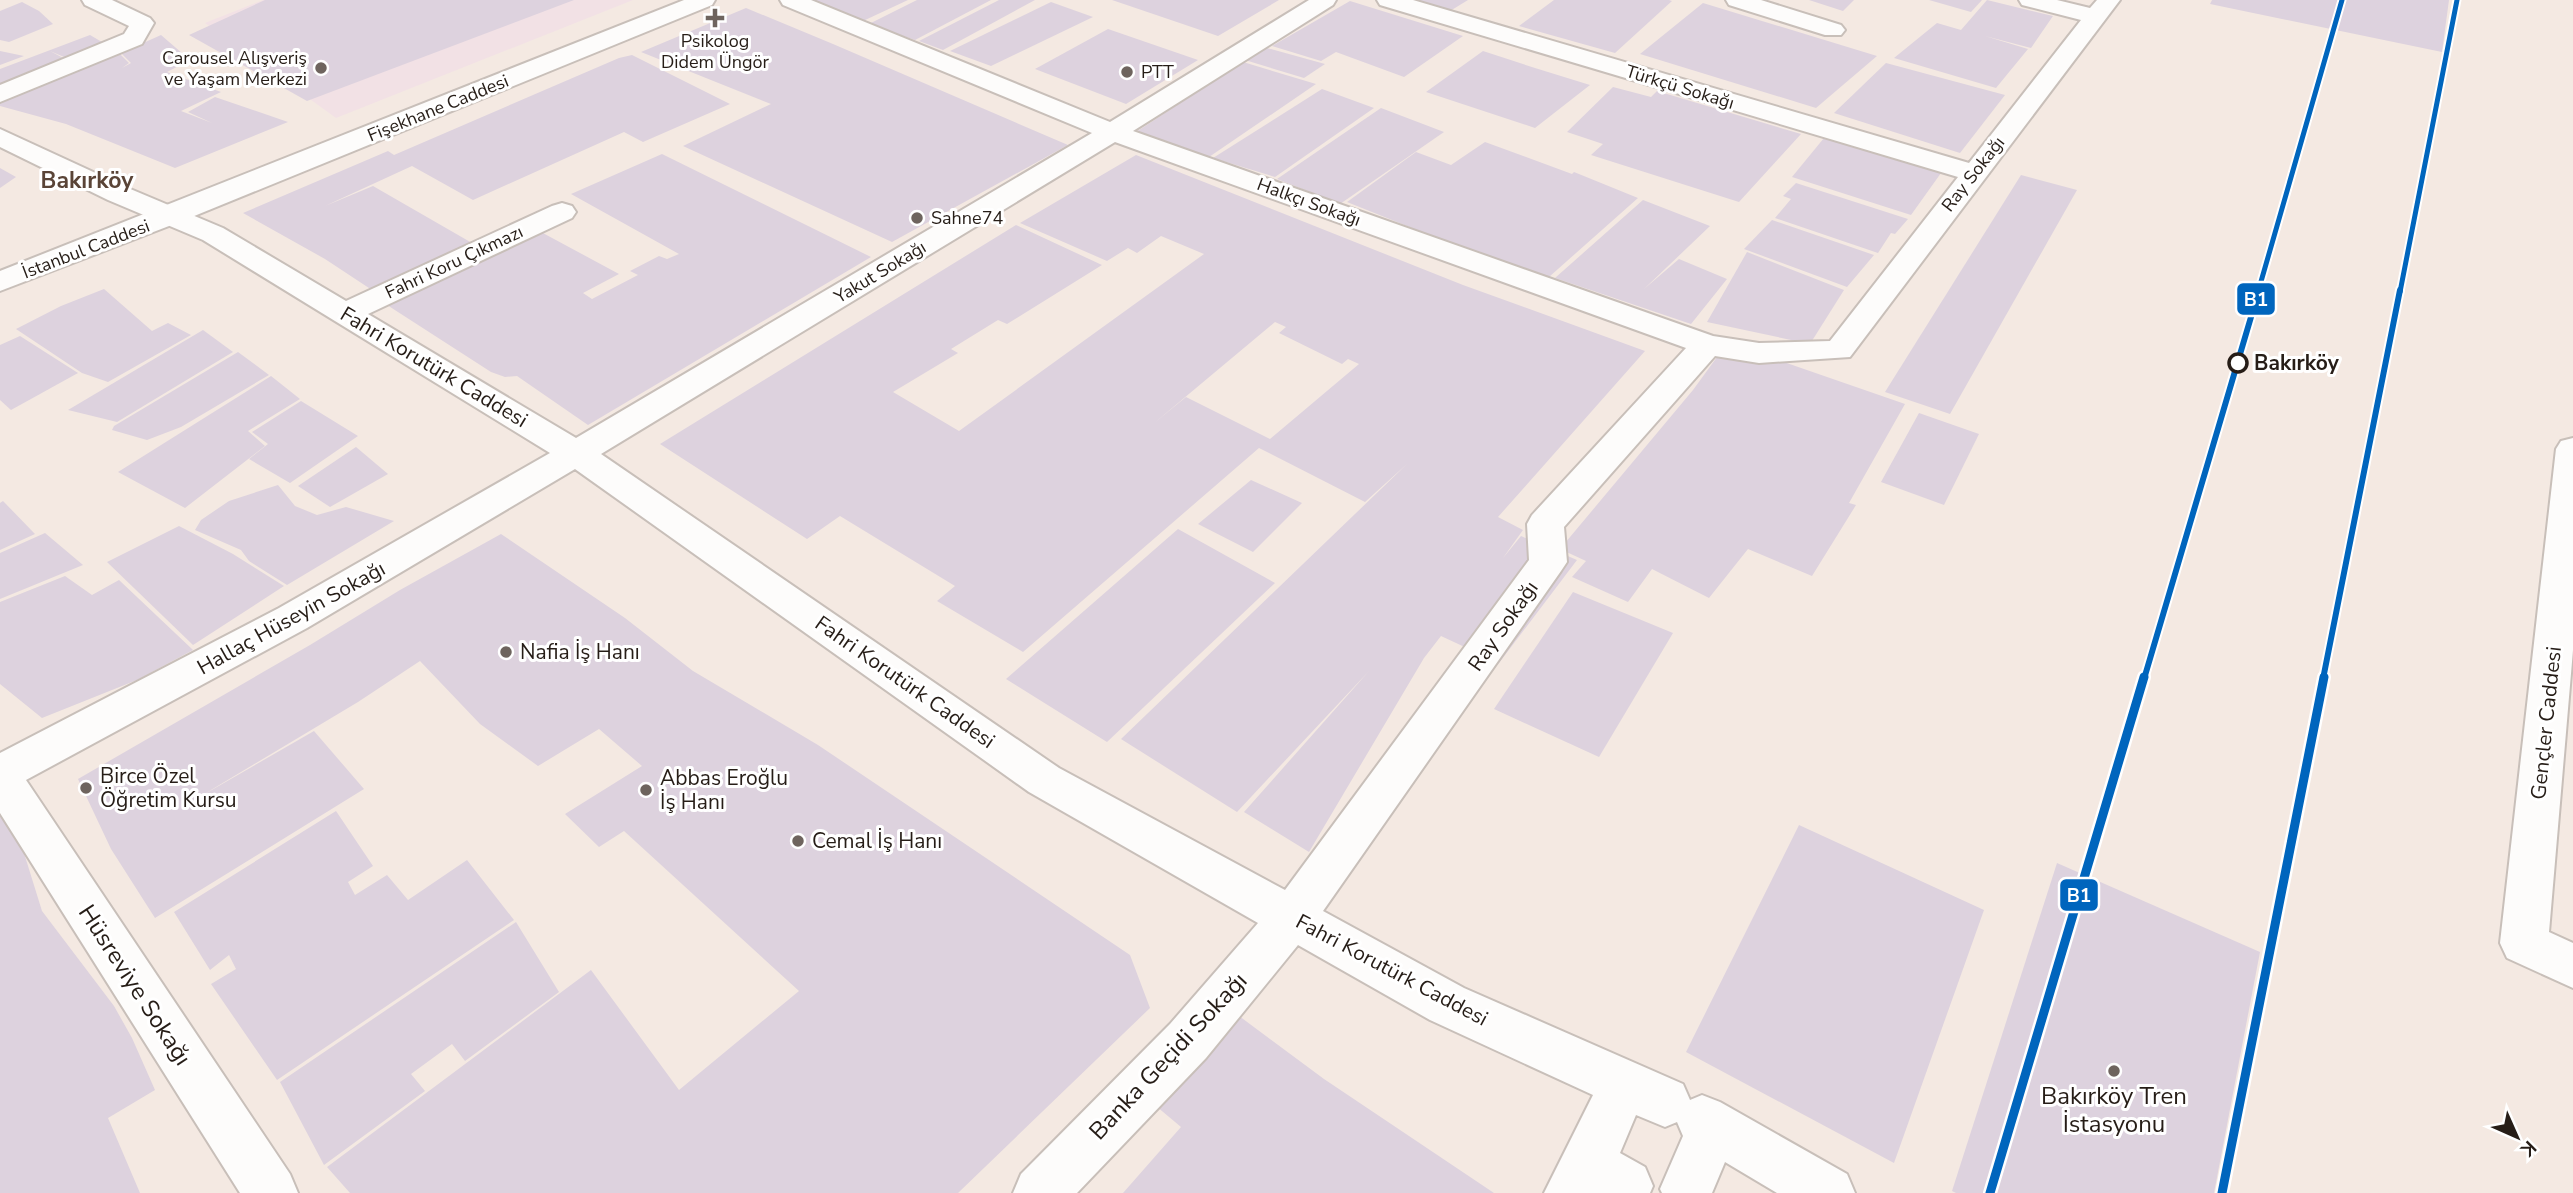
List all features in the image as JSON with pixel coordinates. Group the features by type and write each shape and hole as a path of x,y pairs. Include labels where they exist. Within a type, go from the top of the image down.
{"street":[{"path":"0,94 134,39 142,23 93,0"},
{"name":"Fişekhane Caddesi","path":"172,215 704,0"},
{"name":"Halkçı Sokağı","path":"791,0 1114,133 1707,345 1759,353 1839,350"},
{"name":"Yakut Sokağı","path":"577,454 1114,133 1325,0"},
{"name":"Türkçü Sokağı","path":"1388,0 1973,173"},
{"path":"1737,0 1833,30"},
{"path":"2030,0 2103,9"},
{"name":"Ray Sokağı","path":"1839,350 1973,173 2103,9"},
{"name":"Fahri Korutürk Caddesi","path":"0,137 118,194 213,234 577,454 1044,779 1447,1004 1676,1108 1828,1193"},
{"name":"Fahri Koru Çıkmazı","path":"346,313 562,212"},
{"name":"İstanbul Caddesi","path":"0,282 172,215"},
{"name":"Ray Sokağı","path":"1293,916 1548,562 1545,524 1707,345"},
{"name":"Gençler Caddesi","path":"2573,449 2524,943 2573,966"},
{"name":"Hallaç Hüseyin Sokağı","path":"0,775 227,656 577,454"},
{"name":"Hüsreviye Sokağı","path":"0,775 271,1193"},
{"name":"Banka Geçidi Sokağı","path":"1040,1193 1188,1041 1293,916"},
{"path":"1595,1181 1676,1108"},
{"path":"1676,1108 1687,1189"}],"shaded area":[{"name":"Carousel Alışveriş ve Yaşam Merkezi","path":"263,0 633,0 336,118 205,23"}],"building":[{"name":"Carousel Alışveriş ve Yaşam Merkezi","path":"265,0 574,0 307,101 189,35"},
{"path":"807,0 908,0 863,21"},
{"path":"917,0 991,0 915,40 869,24"},
{"path":"999,0 1035,0 943,50 919,41"},
{"path":"1112,0 1279,0 1218,36"},
{"path":"1415,0 1468,0 1450,11"},
{"path":"1554,0 1672,1 1615,53 1519,26"},
{"path":"1809,0 1854,0 1843,11"},
{"path":"1929,0 1982,0 1971,12"},
{"path":"1987,0 2053,16 2031,48 1985,36 2028,49 1996,88 1894,58 1937,23 1961,30"},
{"path":"2212,0 2449,0 2442,52 2210,4"},
{"path":"1350,1 1463,36 1404,77 1336,52 1321,61 1272,46"},
{"path":"22,2 39,11 53,24 9,42 0,40 0,11"},
{"path":"1051,2 1093,17 991,66 950,51"},
{"path":"1703,3 1877,56 1816,108 1640,54"},
{"path":"746,8 1068,145 892,242 683,146 771,104 641,52"},
{"path":"1108,29 1198,60 1126,104 1035,69"},
{"path":"90,35 107,45 71,60 50,51 69,61 0,90 0,69"},
{"path":"161,35 190,60 167,72 221,92 181,111 212,123 188,112 215,97 288,122 175,168 66,124 0,106 0,102 119,53 129,63 122,68 131,63 121,53"},
{"path":"1267,48 1325,64 1304,78 1245,60"},
{"path":"0,51 24,56 0,65"},
{"path":"1483,51 1590,85 1535,128 1426,92"},
{"path":"632,55 730,104 643,142 624,132 473,200 412,166 325,206 373,186 472,243 372,290 325,259 243,213 388,151 394,155 619,58"},
{"path":"1243,62 1316,84 1209,157 1136,132"},
{"path":"1886,63 2005,95 1960,153 1834,113"},
{"path":"1613,87 1651,97 1657,91 1801,134 1739,202 1591,155 1603,144 1567,132"},
{"path":"1322,89 1374,108 1275,177 1213,158"},
{"path":"1381,108 1444,132 1340,204 1277,179"},
{"path":"1824,138 1941,173 1911,215 1792,177"},
{"path":"1485,142 1572,174 1574,172 1638,198 1549,277 1447,242 1347,202 1416,152 1451,165"},
{"path":"662,154 871,257 588,425 517,376 505,377 491,372 384,303 541,232 619,274 583,293 592,299 638,275 630,271 659,256 667,259 679,254 571,194"},
{"path":"1136,155 1463,285 1645,351 1498,517 1523,530 1503,558 1521,536 1577,560 1499,663 1441,636 1424,658 1309,852 1244,812 1369,671 1237,812 1121,739 1407,464 1365,502 1259,448 1023,652 937,601 955,586 840,516 807,539 660,444 1016,225 1102,265 1007,324 998,320 951,349 958,353 893,392 959,431 1204,254 1161,236 1137,253 1128,248 1107,261 1020,223","holes":["1275,322 1286,327 1279,333 1342,364 1348,359 1359,364 1270,439 1186,397 1153,424"]},
{"path":"0,168 16,177 0,188"},
{"path":"2021,175 2077,190 1950,414 1885,392"},
{"path":"1796,183 1908,219 1895,234 1891,233 1878,253 1775,218 1791,199 1783,196"},
{"path":"1643,200 1710,226 1644,289 1679,259 1727,279 1691,324 1555,278"},
{"path":"1772,220 1874,255 1847,287 1744,249"},
{"path":"1747,252 1844,290 1810,344 1707,322"},
{"path":"104,289 152,331 168,323 191,335 108,382 82,373 16,329 61,306"},
{"path":"203,330 233,352 117,422 68,410"},
{"path":"20,336 78,373 11,410 0,400 0,345"},
{"path":"238,352 269,375 181,427 147,440 112,430 114,426"},
{"path":"1720,353 1772,358 1905,404 1849,503 1856,505 1812,576 1748,549 1709,598 1652,569 1628,602 1572,577 1586,561 1560,549 1693,390"},
{"path":"271,376 300,399 248,431 265,446 185,508 118,472"},
{"path":"301,401 358,436 290,483 249,459 268,444 252,432"},
{"path":"1919,413 1979,434 1944,505 1881,482"},
{"path":"356,447 388,474 330,507 298,486"},
{"path":"1251,480 1302,503 1253,552 1198,524"},
{"path":"278,485 295,506 317,515 346,507 394,521 287,585 249,561 241,550 195,530 201,520 229,501"},
{"path":"3,501 35,534 0,550 0,503"},
{"path":"179,526 233,554 284,586 193,645 107,562"},
{"path":"1178,529 1275,583 1107,742 1006,679"},
{"path":"45,533 83,565 0,599 0,553"},
{"path":"501,534 625,618 693,671 818,745 1130,955 1150,1008 958,1193 350,1193 327,1167 591,970 679,1090 799,991 624,831 599,847 565,814 642,766 599,729 538,766 480,724 420,661 358,702 196,799 314,731 364,789 155,918 111,849 78,779 400,590"},
{"path":"65,576 92,595 119,580 193,650 137,680 42,718 0,684 0,602"},
{"path":"1573,592 1673,633 1599,757 1494,709"},
{"path":"10,808 42,911 114,1006 132,1038 155,1090 108,1118 140,1193 0,1193 0,813"},
{"path":"336,811 373,866 348,882 355,895 387,875 408,900 467,860 514,920 277,1080 211,984 236,969 229,955 210,970 174,912"},
{"path":"1799,825 1984,910 1894,1163 1686,1052"},
{"name":"Bakırköy Tren İstasyonu","path":"2057,863 2260,952 2214,1193 1952,1191"},
{"path":"516,922 559,992 465,1061 452,1044 411,1074 425,1091 324,1165 280,1082"},
{"path":"1231,1010 1324,1079 1494,1193 1123,1193 1181,1127 1150,1101"}],"transit line":[{"name":"B1","path":"1990,1193 2238,363 2342,0"},
{"name":"B1","path":"2222,1193 2457,0"}],"place":[{"name":"Psikolog Didem Üngör","path":"715,18"},
{"name":"Carousel Alışveriş ve Yaşam Merkezi","path":"321,68"},
{"name":"PTT","path":"1127,72"},
{"name":"Sahne74","path":"917,218"},
{"name":"Bakırköy","path":"2238,363"},
{"name":"Nafia İş Hanı","path":"506,652"},
{"name":"Birce Özel Öğretim Kursu","path":"86,788"},
{"name":"Abbas Eroğlu İş Hanı","path":"646,790"},
{"name":"Cemal İş Hanı","path":"798,841"},
{"name":"Bakırköy Tren İstasyonu","path":"2114,1071"}],"district":[{"name":"Bakırköy","path":"87,180"}]}
